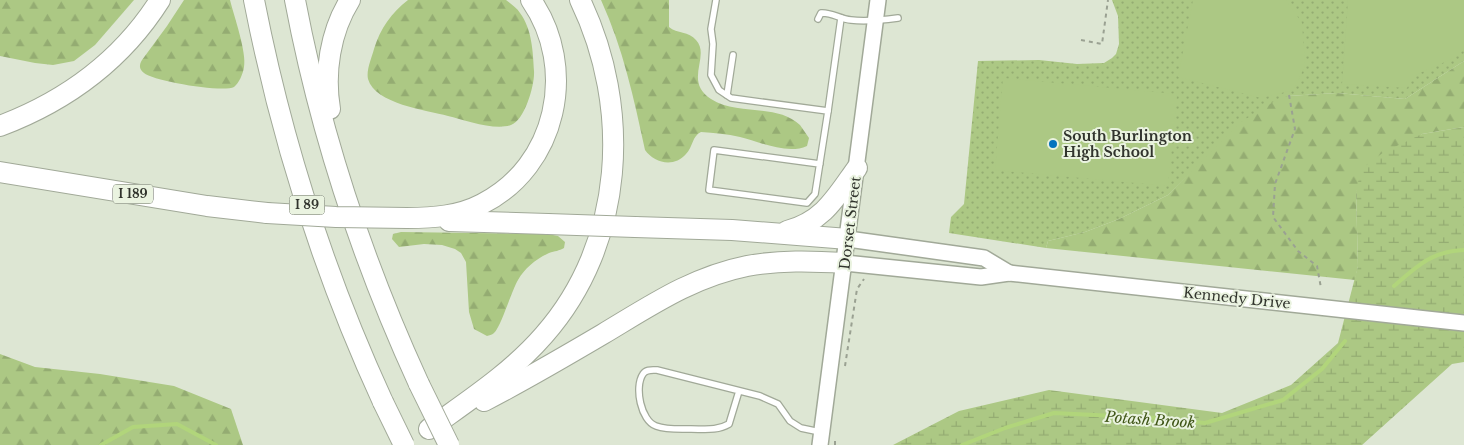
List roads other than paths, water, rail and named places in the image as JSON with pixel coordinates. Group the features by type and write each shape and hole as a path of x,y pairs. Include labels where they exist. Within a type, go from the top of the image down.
{"highway":[{"path":"0,126 46,106 88,80 125,46 147,20 160,0"},
{"name":"I 89","path":"254,0 275,92 305,199 335,286 403,445"},
{"name":"I 89","path":"295,0 316,92 351,212 378,288 419,384 449,445"},
{"path":"350,0 342,13 334,37 328,78 332,118 351,212"},
{"path":"407,218 435,217 462,212 490,199 516,178 531,161 542,143 555,103 556,70 550,37 531,0"},
{"path":"429,429 496,380 536,344 570,299 592,254 604,216 610,188 614,130 609,87 603,60 596,36 580,0"},
{"path":"773,233 793,229 814,220 829,206 857,168"},
{"name":"I 189","path":"0,172 207,206 336,217 407,218"},
{"path":"407,218 773,233 848,239"},
{"path":"403,445 429,429 504,390 653,303 698,281 738,268 762,264 801,262 845,263"}],"main road":[{"name":"Dorset Street","path":"826,438 845,263 878,0"},
{"name":"Kennedy Drive","path":"848,239 984,258 1009,273"},
{"name":"Kennedy Drive","path":"845,263 981,277 1009,273 1464,323"}],"lane":[{"path":"716,0 711,30 713,44 711,76 719,90 731,98 828,111"},
{"path":"818,19 821,13 826,12 852,20 875,21 898,18"},
{"path":"820,164 714,150 709,190 807,203 816,194 841,18"},
{"path":"727,95 734,54"},
{"path":"739,391 729,424 722,428 669,428 655,426 646,418 641,409 640,383 643,373 648,370 657,370 760,396 778,404 790,421 801,428 826,438"}],"waterway":[{"name":"Potash Brook","path":"1394,286 1426,261 1443,253 1464,250"},
{"name":"Potash Brook","path":"962,445 1005,428 1054,413 1156,418 1205,423 1283,400 1322,369 1345,341"},
{"name":"Potash Brook","path":"101,445 133,427 177,424 216,445"}],"place":[{"name":"South Burlington High School","path":"1053,144"}]}
